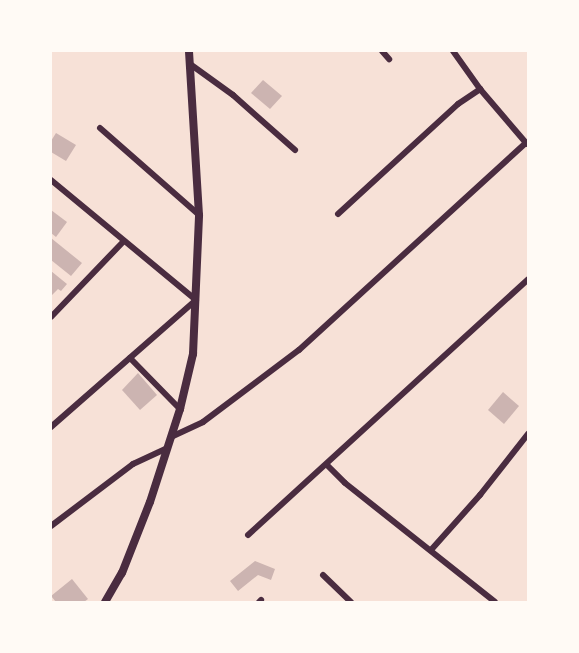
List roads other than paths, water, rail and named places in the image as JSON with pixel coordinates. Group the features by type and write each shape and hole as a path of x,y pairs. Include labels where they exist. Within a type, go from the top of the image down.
{"street":[{"path":"105,602 122,573 150,502 165,449 180,409 193,354 199,215 189,51"},
{"path":"382,51 389,58"},
{"path":"171,437 213,416 299,350 527,144 480,89 453,51"},
{"path":"190,64 251,109 295,150"},
{"path":"338,214 458,104 480,89"},
{"path":"100,128 199,215"},
{"path":"51,180 196,300"},
{"path":"51,317 124,241"},
{"path":"248,536 528,279"},
{"path":"51,427 196,300"},
{"path":"130,358 180,409"},
{"path":"431,550 480,495 528,434"},
{"path":"51,526 133,464 165,449"},
{"path":"327,465 345,483 495,602"},
{"path":"323,575 351,602"}]}
